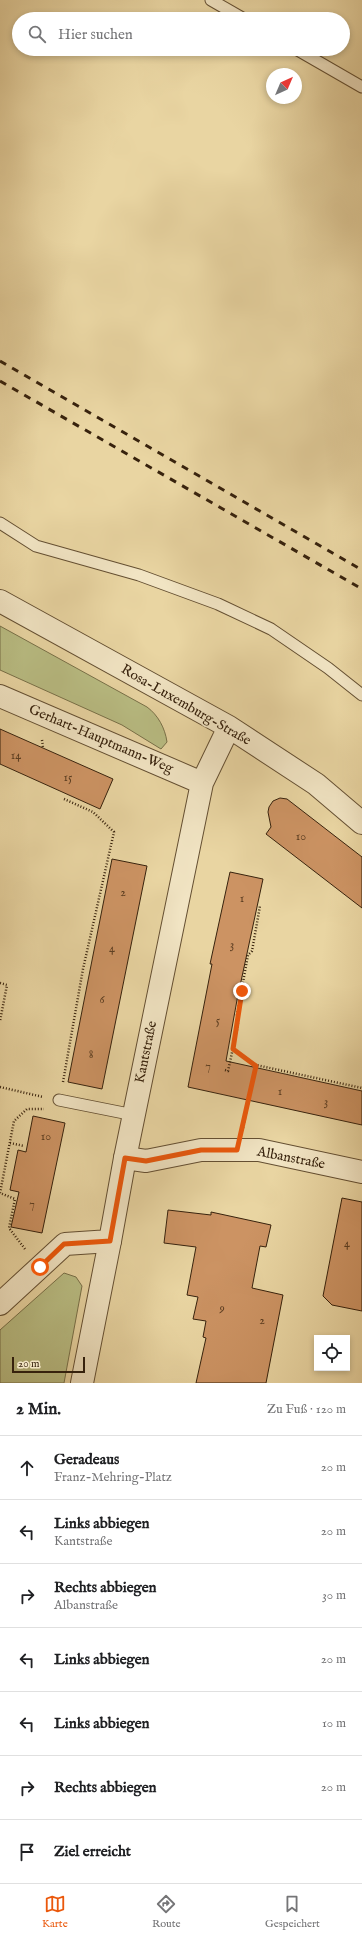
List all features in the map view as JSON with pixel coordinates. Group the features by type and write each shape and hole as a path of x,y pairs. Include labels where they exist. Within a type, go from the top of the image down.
{"street":[{"name":"Rosa-Luxemburg-Straße","path":"0,601 229,727 316,784 362,823"},
{"name":"Gerhart-Hauptmann-Weg","path":"0,696 202,783"},
{"name":"Kantstraße","path":"82,1383 125,1158 202,783 229,727"},
{"name":"Albanstraße","path":"125,1158 146,1161 201,1150 259,1150 362,1172"},
{"path":"0,1304 64,1244 110,1241"}],"lane":[{"path":"211,0 232,12"},
{"path":"308,56 362,87"},
{"path":"0,524 36,546 139,575 218,604 271,629 328,668 362,695"},
{"path":"59,1100 134,1115"}],"path":[{"path":"40,1267 9,1228 15,1199 0,1193 14,1121 27,1109 55,1109 59,1100 84,969 114,832 93,812 64,799"},
{"path":"225,1070 228,1071 233,1049 238,1025 237,1015 248,955 252,951 260,906"},
{"path":"0,983 7,984 0,1021"},
{"path":"233,1049 256,1066 362,1088"},
{"path":"237,1150 256,1066"},
{"path":"0,1087 59,1100"},
{"path":"10,1143 24,1146"}],"green space":[{"path":"0,626 147,707 160,722 165,732 167,742 161,749 122,725 0,670"},
{"path":"64,1273 76,1277 82,1286 64,1383 0,1383 0,1330"}],"building":[{"path":"0,729 113,779 100,809 0,764"},
{"path":"280,798 287,799 362,857 362,908 266,834 271,827 268,812 269,807 273,801"},
{"path":"112,859 147,866 102,1089 68,1082"},
{"path":"230,872 263,879 237,1000 226,1061 362,1091 362,1125 188,1087 212,964 210,964"},
{"path":"33,1116 65,1123 42,1233 11,1227 19,1192 10,1190 18,1150 26,1152"},
{"path":"342,1198 362,1202 362,1311 332,1305 323,1296"},
{"path":"168,1210 211,1215 211,1212 271,1225 266,1247 260,1246 252,1288 283,1295 266,1383 196,1383 206,1338 203,1337 206,1321 193,1319 198,1297 187,1295 196,1247 164,1243"}],"railway":[{"path":"0,361 362,570"},
{"path":"0,381 362,589"}],"route":[{"path":"40,1267 64,1244 110,1241 125,1158 146,1161 201,1150 237,1150 256,1066 233,1049 238,1025 237,1015 242,991"}]}
